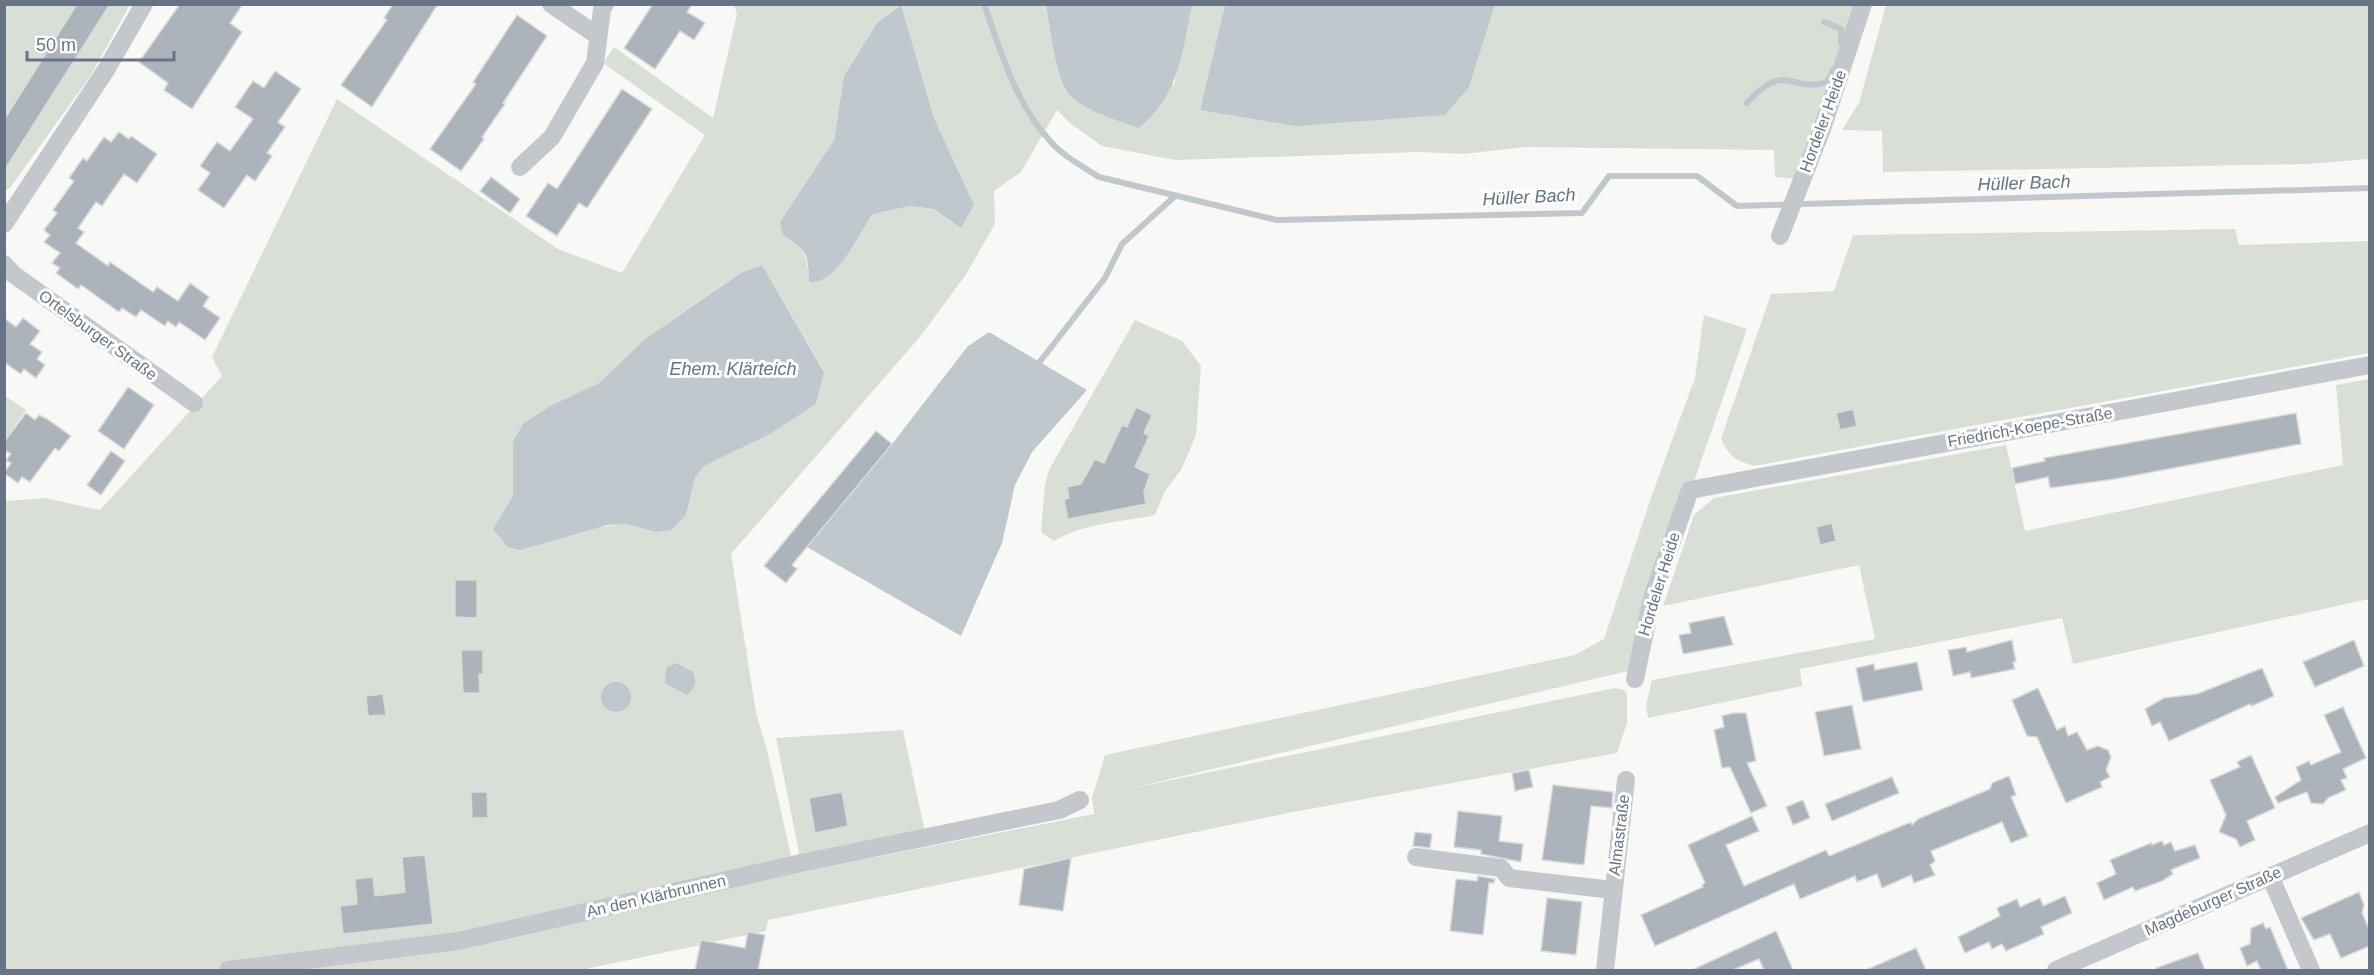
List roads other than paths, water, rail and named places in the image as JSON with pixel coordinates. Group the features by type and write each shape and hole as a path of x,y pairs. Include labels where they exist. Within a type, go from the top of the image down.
{"street":[{"path":"4,224 106,70 144,4"},
{"path":"551,4 598,36"},
{"path":"520,167 552,137 595,63 605,4"},
{"name":"Hordeler Heide","path":"1780,236 1863,4"},
{"name":"Ortelsburger Straße","path":"4,264 13,274 194,403"},
{"name":"Friedrich-Koepe-Straße","path":"1690,490 2370,365"},
{"name":"Hordeler Heide","path":"1635,679 1640,646 1652,598 1690,490"},
{"name":"Almastraße","path":"1605,970 1626,780"},
{"name":"An den Klärbrunnen","path":"228,970 458,940 801,863 1059,810 1080,800"},
{"name":"Magdeburger Straße","path":"2056,970 2370,832"},
{"name":"Almastraße","path":"1416,857 1501,868 1509,878 1613,890"},
{"path":"2270,876 2311,970"}],"water":[{"path":"1225,4 1495,5 1469,87 1445,115 1296,126 1200,110"},
{"path":"901,5 934,118 974,205 961,228 934,209 910,206 873,214 838,267 819,281 809,282 805,253 783,235 780,222 834,140 844,76 877,23"},
{"path":"1046,5 1192,5 1181,57 1171,86 1153,114 1139,128 1088,108 1071,97 1062,82 1056,60"},
{"name":"Ehem. Klärteich","path":"762,265 824,372 816,404 770,434 704,466 695,478 686,515 671,530 656,532 627,524 607,525 520,550 508,547 493,529 513,496 513,442 523,424 552,405 599,383 645,339 741,273"},
{"path":"989,332 1087,390 1032,452 1015,485 1002,543 961,636 807,547 892,444 968,346"},
{"path":"676,663 693,672 694,687 687,695 665,683 666,668"},
{"path":"616,682 622,683 630,691 630,703 622,711 616,712 610,711 602,703 601,697 602,691 610,683"}],"waterway":[{"name":"Hüller Bach","path":"984,4 1018,94 1038,126 1067,156 1099,177 1277,220 1582,213 1609,176 1697,176 1737,206 2370,188"},
{"path":"1824,22 1841,29 1841,43"},
{"path":"1747,103 1771,83 1788,80 1815,85 1827,82 1833,70"},
{"path":"1035,368 1105,278 1122,244 1174,197"}]}
